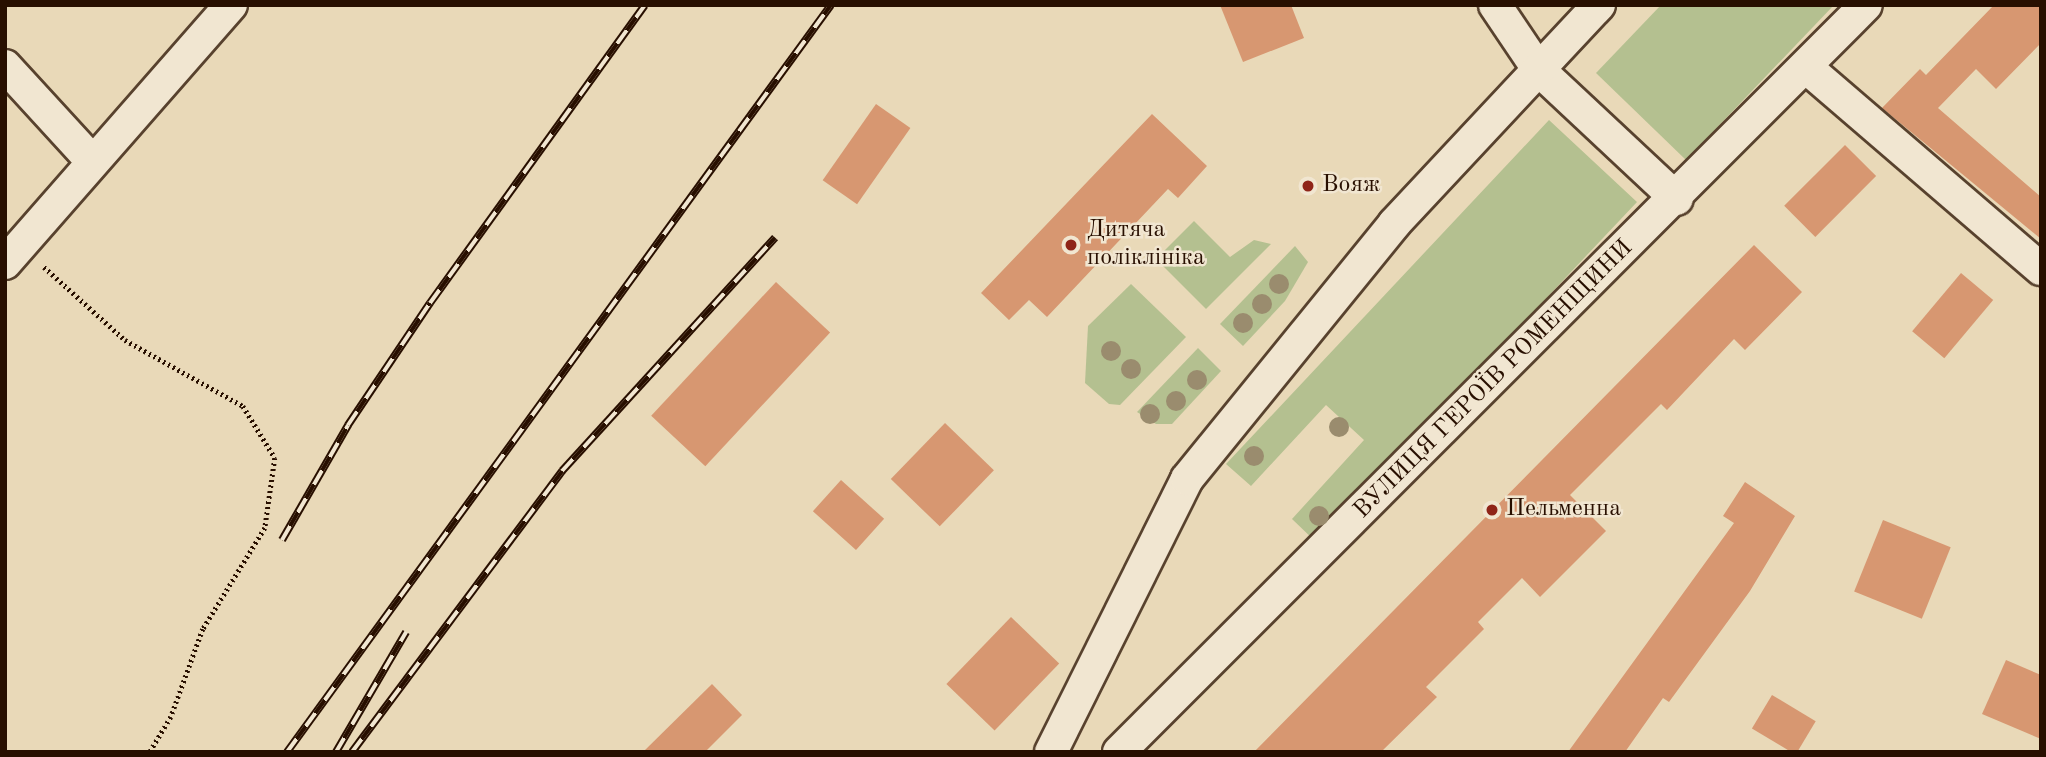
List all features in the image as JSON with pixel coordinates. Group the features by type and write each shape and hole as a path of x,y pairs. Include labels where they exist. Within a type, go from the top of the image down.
{"street":[{"path":"13,255 92,161 231,5"},
{"path":"1494,5 1538,69 1677,199"},
{"path":"1051,752 1187,479 1394,224 1600,5"},
{"name":"ВУЛИЦЯ ГЕРОЇВ РОМЕНЩИНИ","path":"1119,752 1677,199 1866,5"},
{"path":"5,66 92,161"},
{"path":"1806,66 2041,269"}],"path":[{"path":"13,255 125,340 243,406 275,458 265,528 203,629 171,718 150,752"}],"green space":[{"path":"1661,5 1834,5 1686,160 1596,73"},
{"path":"1549,120 1637,202 1316,542 1292,519 1364,440 1326,405 1251,486 1226,464"},
{"path":"1194,221 1230,257 1254,240 1271,244 1206,309 1156,259"},
{"path":"1295,246 1308,262 1285,301 1243,346 1220,324"},
{"path":"1131,284 1186,337 1120,405 1109,404 1085,383 1088,326"},
{"path":"1198,348 1221,371 1172,424 1156,424 1137,412"}],"building":[{"path":"1220,5 1291,5 1304,38 1243,62"},
{"path":"1994,5 2041,5 2041,43 1996,89 1976,69 1938,108 2041,197 2041,239 1882,108 1920,69 1926,75"},
{"path":"876,104 910,128 857,204 823,180"},
{"name":"Дитяча поліклініка","path":"1152,114 1207,166 1178,198 1168,189 1047,317 1029,300 1009,320 981,293"},
{"path":"1845,145 1876,176 1815,237 1784,206"},
{"path":"1754,245 1802,292 1745,350 1734,339 1667,410 1661,404 1570,495 1606,531 1540,597 1522,578 1478,622 1484,629 1426,687 1437,697 1381,752 1254,752"},
{"path":"1961,273 1993,300 1944,358 1912,331"},
{"path":"776,282 830,332 705,466 651,416"},
{"path":"945,423 994,470 940,526 891,479"},
{"path":"841,480 884,519 856,550 813,511"},
{"path":"1745,482 1795,516 1750,591 1669,702 1663,698 1625,752 1568,752 1734,523 1723,516"},
{"path":"1883,520 1951,547 1922,619 1854,591"},
{"path":"1011,617 1059,664 995,730 946,684"},
{"path":"2006,660 2041,675 2041,739 1982,714"},
{"path":"712,684 742,715 705,752 643,752"},
{"path":"1772,695 1816,721 1797,752 1791,752 1752,728"}],"railway":[{"path":"282,540 348,425 430,303 645,5"},
{"path":"287,752 831,5"},
{"path":"352,752 562,471 775,238"},
{"path":"336,752 406,632"}],"place":[{"name":"Вояж","path":"1308,186"},
{"name":"Дитяча поліклініка","path":"1071,245"},
{"name":"Пельменна","path":"1492,510"}]}
